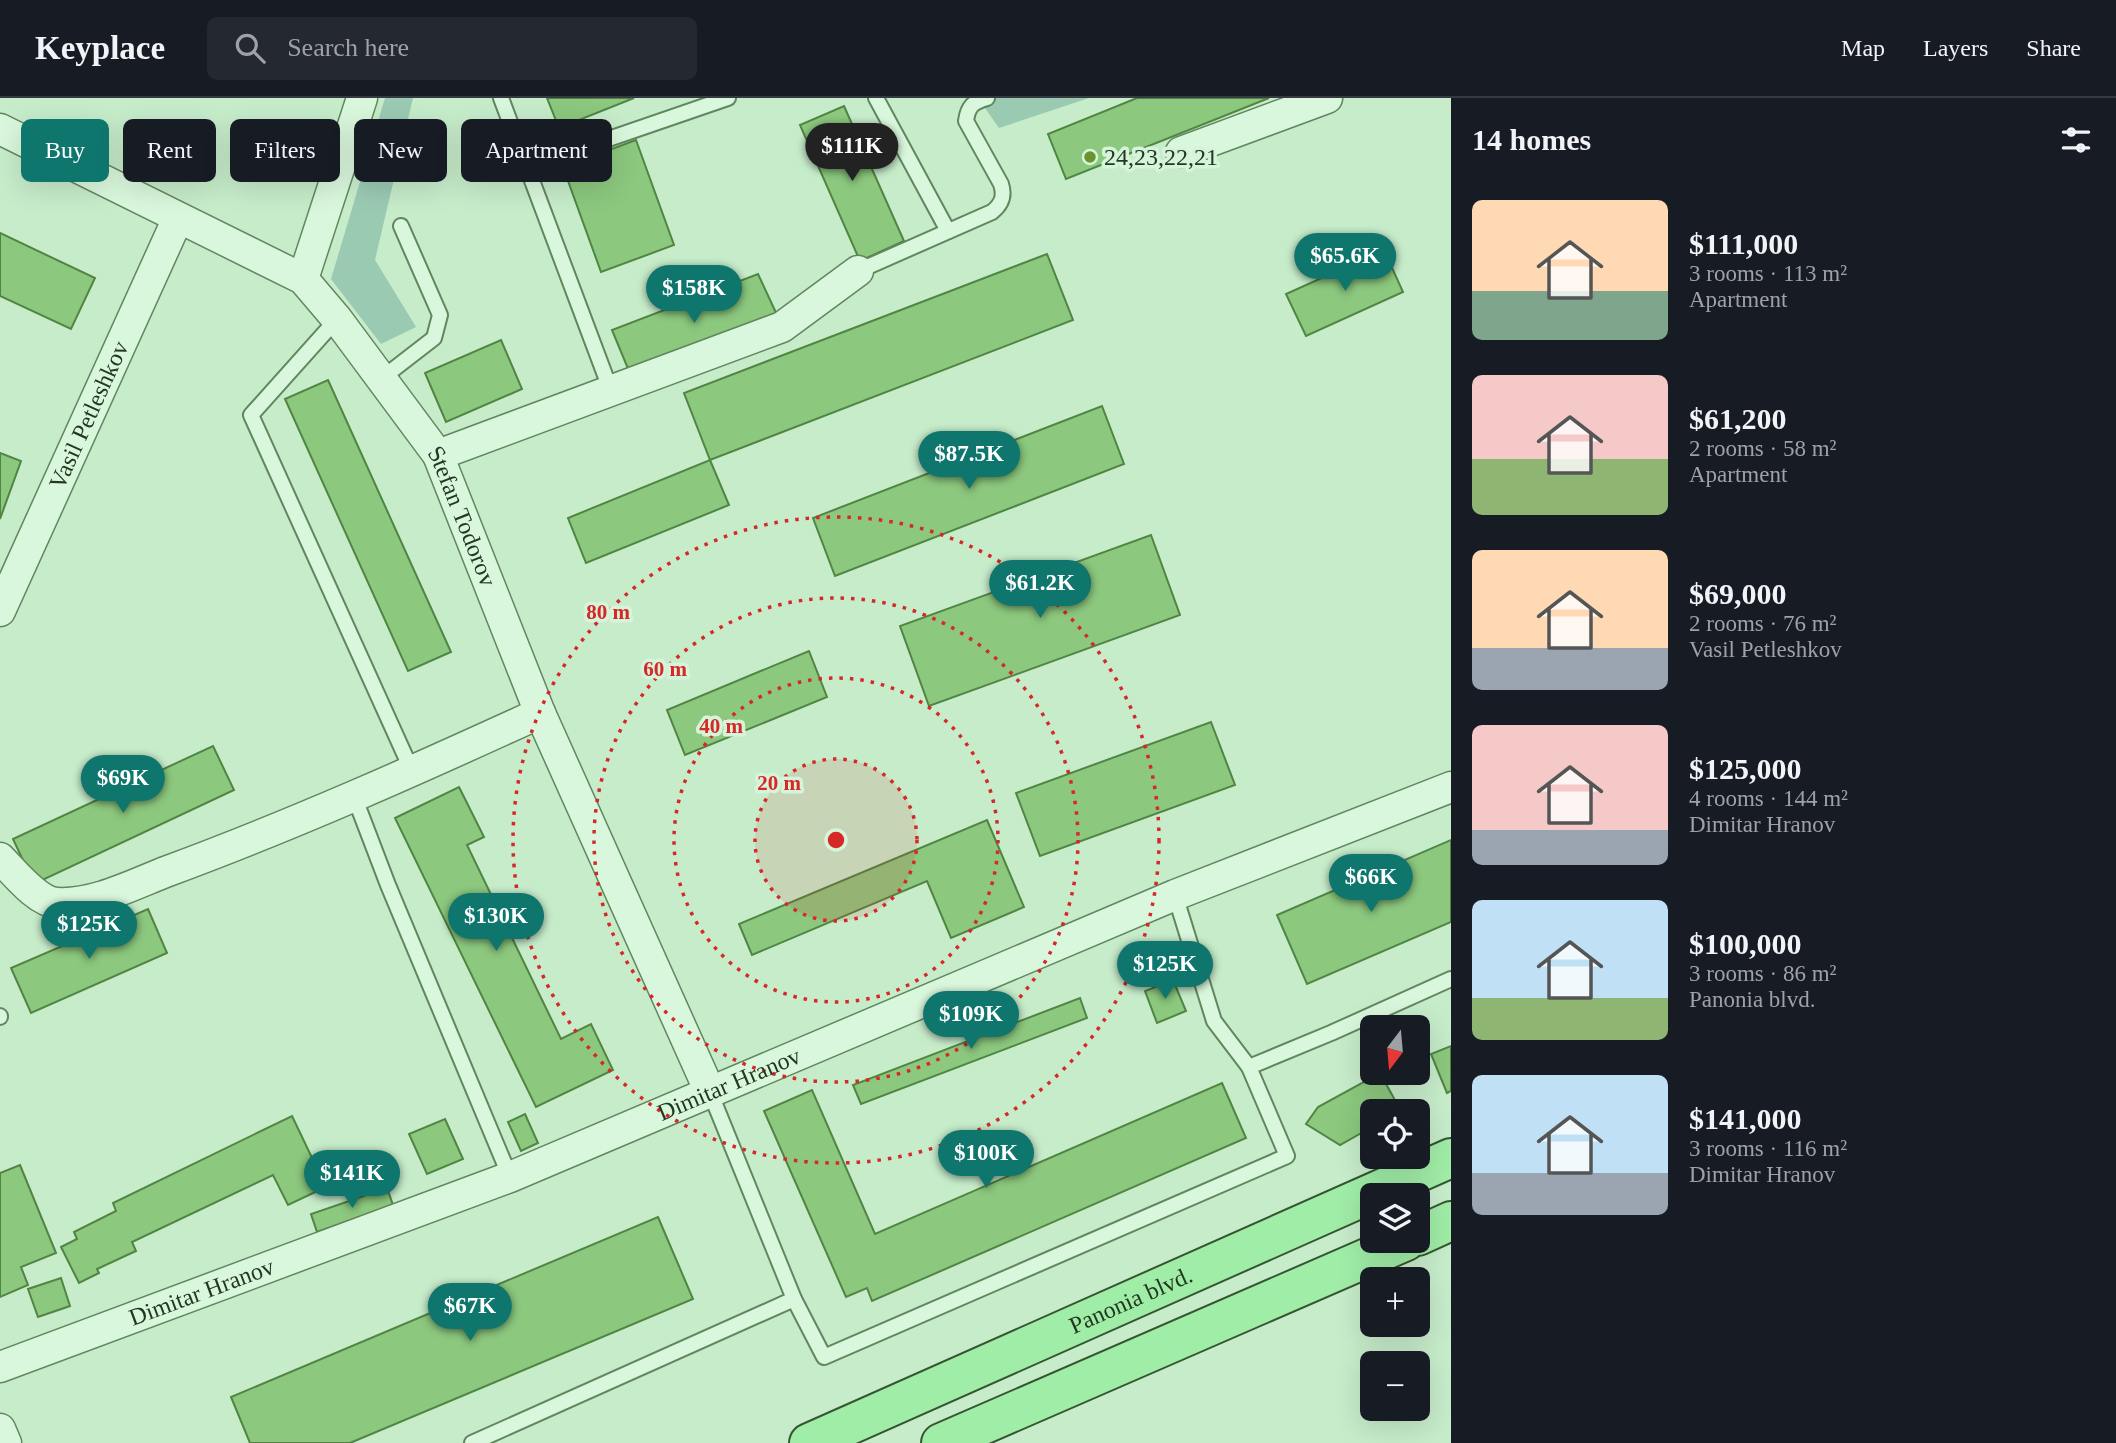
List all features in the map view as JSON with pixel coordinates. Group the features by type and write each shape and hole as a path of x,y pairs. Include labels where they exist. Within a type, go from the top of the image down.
{"main road":[{"name":"Panonia blvd.","path":"808,1443 1447,1154"},
{"path":"1430,1231 1451,1221"},
{"path":"941,1443 1378,1253"}],"street":[{"path":"303,279 362,98"},
{"path":"1181,152 1327,98"},
{"name":"Stefan Todorov","path":"0,129 303,279 337,319 438,455 540,713 710,1092"},
{"name":"Vasil Petleshkov","path":"0,611 178,218"},
{"path":"438,455 782,327 858,271"},
{"path":"0,858 40,897 55,903 87,901 218,853 412,771 540,713"},
{"name":"Dimitar Hranov","path":"0,1367 510,1177 1175,895 1451,787"},
{"path":"0,1429 6,1443"}],"lane":[{"path":"500,98 508,119"},
{"path":"612,138 728,98"},
{"path":"876,98 948,231"},
{"path":"858,271 998,207 1002,200 1001,184 966,121 968,110 974,102 986,98"},
{"path":"533,182 611,391"},
{"path":"381,379 434,338 440,315 401,226"},
{"path":"337,319 251,415 412,771"},
{"path":"354,796 388,885 510,1177"},
{"path":"710,1092 794,1299 824,1357 1287,1156 1250,1067 1214,1021 1175,895"},
{"path":"1250,1067 1451,979"},
{"path":"472,1443 794,1299"}],"green space":[{"path":"385,98 413,98 408,119 379,119"},
{"path":"978,98 1089,98 999,128"},
{"path":"360,182 393,182 375,260 416,327 381,344 331,279"}],"building":[{"path":"547,98 634,98 582,119 555,119"},
{"name":"24,23,22,21","path":"1137,98 1269,98 1066,179 1048,134"},
{"path":"844,106 904,241 860,261 800,125"},
{"path":"636,140 674,245 601,272 568,182 612,182 612,149"},
{"path":"0,233 95,278 71,329 0,296"},
{"path":"1384,250 1403,292 1306,336 1286,294"},
{"path":"1047,254 1073,320 710,460 684,393"},
{"path":"758,274 778,317 631,376 612,330"},
{"path":"501,340 522,389 446,422 425,373"},
{"path":"328,380 451,652 408,671 285,399"},
{"path":"1102,406 1124,464 835,576 813,518"},
{"path":"0,453 21,461 0,519"},
{"path":"710,460 729,505 586,563 568,518"},
{"path":"1151,535 1180,615 929,706 900,626"},
{"path":"809,651 827,697 685,755 667,710"},
{"path":"1211,722 1235,785 1040,856 1016,793"},
{"path":"213,746 234,790 34,884 13,839"},
{"path":"459,787 484,837 467,845 561,1039 591,1024 613,1070 536,1107 395,818"},
{"path":"987,820 1024,907 951,938 927,881 752,955 739,924"},
{"path":"1451,840 1451,922 1307,984 1277,915"},
{"path":"148,909 167,953 31,1013 11,968"},
{"path":"1173,980 1186,1011 1157,1023 1145,991"},
{"path":"1080,998 1087,1018 861,1104 853,1085"},
{"path":"1451,1046 1451,1091 1447,1093 1431,1054"},
{"path":"1222,1083 1246,1138 872,1301 867,1288 846,1297 764,1111 812,1090 875,1234"},
{"path":"1360,1084 1387,1085 1394,1099 1360,1099 1360,1134 1340,1145 1306,1124 1318,1107"},
{"path":"525,1114 538,1143 521,1151 508,1122"},
{"path":"292,1116 326,1187 288,1205 273,1175 132,1242 136,1251 97,1269 99,1273 79,1283 61,1247 77,1239 74,1232 116,1211 113,1203"},
{"path":"445,1119 463,1159 427,1174 409,1134"},
{"path":"20,1165 56,1253 21,1267 28,1285 0,1297 0,1173"},
{"path":"387,1188 393,1205 317,1232 311,1214"},
{"path":"658,1217 693,1299 350,1443 250,1443 231,1397"},
{"path":"61,1278 70,1306 38,1317 28,1289"}],"place":[{"name":"24,23,22,21","path":"1090,157"}]}
